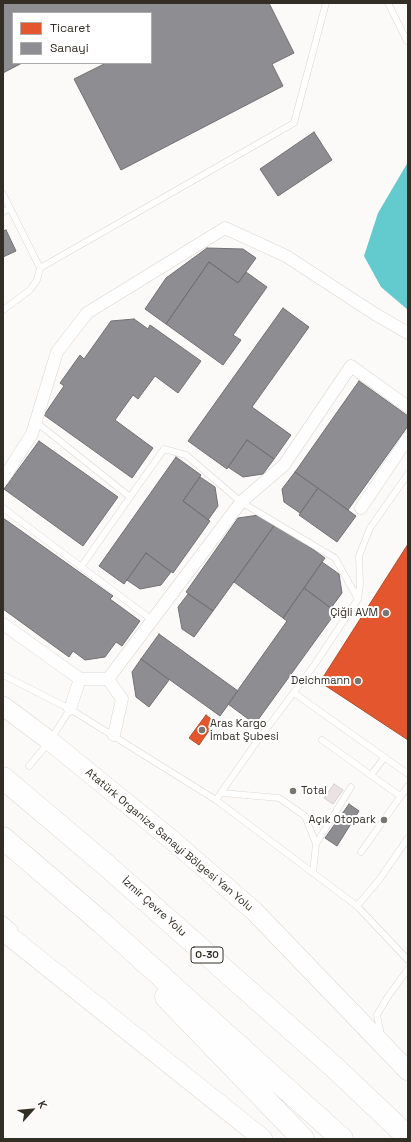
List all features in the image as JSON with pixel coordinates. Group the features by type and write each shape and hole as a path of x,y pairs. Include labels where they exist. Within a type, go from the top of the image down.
{"highway":[{"name":"İzmir Çevre Yolu","path":"3,778 106,865 334,1067 408,1137"},
{"path":"3,838 102,923 342,1139"},
{"path":"102,923 170,1002 303,1139"}],"main road":[{"name":"Atatürk Organize Sanayi Bölgesi Yan Yolu","path":"3,706 50,741 172,840 254,911 408,1071"},
{"path":"12,933 120,1026 263,1139"}],"street":[{"path":"3,478 32,434 57,352 87,313 225,228 286,256 375,314 408,333"},
{"path":"108,679 241,502 284,465 351,366 408,407"},
{"path":"361,508 408,438"},
{"path":"3,624 80,679 108,679"},
{"path":"70,710 80,679"},
{"path":"108,679 122,699 114,735"}],"lane":[{"path":"40,268 294,123 326,3"},
{"path":"388,3 407,41"},
{"path":"3,194 40,268 37,280 30,290 4,308"},
{"path":"3,212 10,208"},
{"path":"36,422 130,497"},
{"path":"81,567 164,449 186,454 241,502 336,558 358,599"},
{"path":"216,800 253,746 294,693 358,599 360,584 359,556 370,528 408,474"},
{"path":"3,508 152,620"},
{"path":"3,675 114,735 216,800 357,906 408,960"},
{"path":"294,693 408,774"},
{"path":"29,766 50,741 70,710"},
{"path":"322,740 400,796"},
{"path":"371,775 385,757"},
{"path":"361,852 408,786"},
{"path":"313,873 316,844 351,787"},
{"path":"222,793 279,798 305,816 316,844"},
{"path":"357,906 380,880 408,838"},
{"path":"3,919 12,933"},
{"path":"383,1044 378,1016 387,998 408,969"},
{"path":"72,976 120,1026"}],"water":[{"path":"408,162 408,310 381,287 364,256 378,213"}],"building: Ticaret":[{"name":"Çiğli AVM","path":"408,544 408,740 320,682"},
{"name":"Aras Kargo İmbat Şubesi","path":"206,715 215,722 199,745 189,738"}],"building: Sanayi":[{"path":"3,3 269,3 294,53 272,64 283,86 121,170 74,79 104,64 152,64 152,12 12,12 12,64 20,64 3,73"},
{"path":"314,132 332,160 278,196 260,169"},
{"path":"6,230 16,251 3,257 3,231"},
{"path":"207,248 243,249 256,258 238,283 209,262 166,324 145,309 166,278"},
{"path":"209,262 238,283 246,272 267,287 233,335 241,340 223,365 166,324"},
{"path":"283,308 309,327 252,407 291,435 274,459 247,440 227,469 188,441"},
{"path":"134,319 148,329 150,325 201,361 178,393 155,376 138,399 133,395 115,420 153,448 132,478 44,415 64,386 60,383 80,355 84,359 111,321"},
{"path":"359,381 408,416 408,426 348,510 295,472"},
{"path":"247,440 274,459 263,474 243,477 228,467"},
{"path":"39,441 118,497 83,546 4,489"},
{"path":"176,457 201,475 183,501 210,521 173,573 146,553 124,584 99,566"},
{"path":"295,472 318,488 300,513 284,502 282,489"},
{"path":"200,477 215,487 218,506 208,520 183,501"},
{"path":"318,488 356,516 337,542 299,515"},
{"path":"259,515 274,526 213,611 186,592 238,518"},
{"path":"3,518 113,596 110,599 140,621 122,646 116,642 105,657 85,660 73,651 69,657 3,609"},
{"path":"276,523 325,558 283,618 234,582"},
{"path":"146,553 171,572 161,585 140,589 127,580"},
{"path":"322,562 339,574 342,593 331,608 304,588"},
{"path":"304,588 336,612 255,724 228,704 287,621 283,618"},
{"path":"188,594 213,611 194,637 182,629 178,607"},
{"path":"159,634 238,691 220,716 141,659"},
{"path":"141,659 169,680 149,707 136,697 132,672"},
{"path":"349,804 359,811 337,846 325,838"}],"building: Diğer":[{"path":"334,784 343,790 333,804 324,798"}],"place":[{"name":"Çiğli AVM","path":"386,613"},
{"name":"Deichmann","path":"358,681"},
{"name":"Aras Kargo İmbat Şubesi","path":"202,730"},
{"name":"Total","path":"293,791"},
{"name":"Açık Otopark","path":"384,820"}]}
